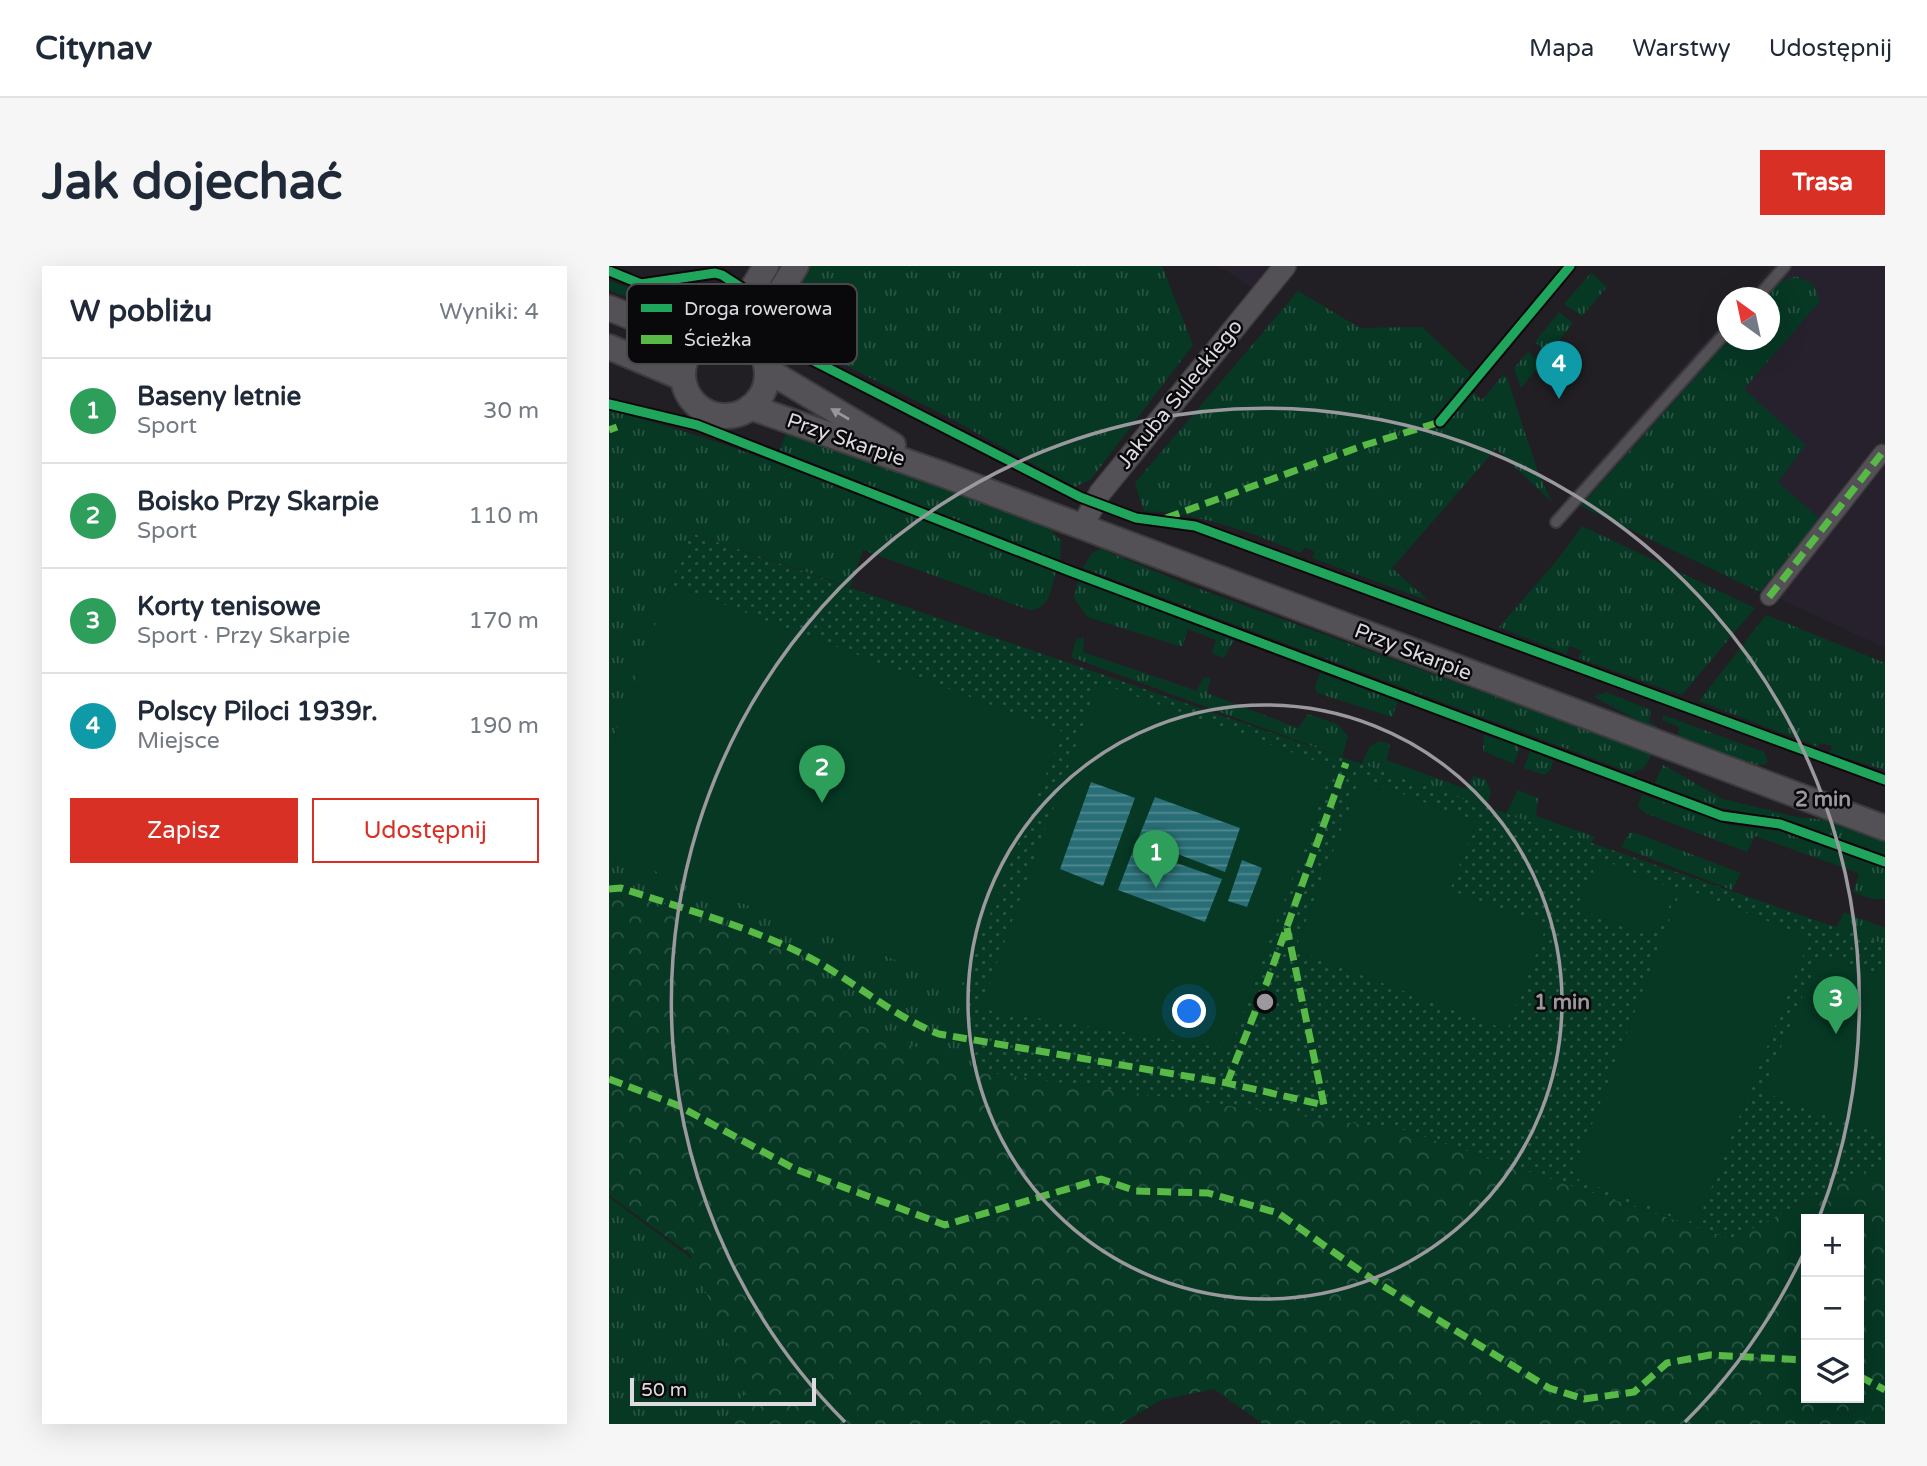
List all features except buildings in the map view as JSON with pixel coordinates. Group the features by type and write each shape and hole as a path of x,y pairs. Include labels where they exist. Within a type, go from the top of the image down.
{"street":[{"path":"755,284 766,266"},
{"path":"781,284 796,266"},
{"name":"Jakuba Suleckiego","path":"1082,527 1100,493 1285,266"},
{"path":"609,308 627,315"},
{"path":"609,347 627,355"},
{"path":"650,364 683,378"},
{"path":"685,364 683,378 691,398 708,412 730,415 750,407 763,391 767,370 765,364"},
{"name":"Przy Skarpie","path":"767,370 941,474"},
{"name":"Przy Skarpie","path":"750,407 941,474 1885,828"},
{"path":"1769,597 1882,453"}],"lane":[{"path":"1767,287 1785,266"},
{"path":"1556,522 1717,342"}],"shaded area":[{"path":"1219,266 1271,266 1252,288"},
{"path":"1771,266 1885,266 1885,648 1565,499 1717,327 1717,350 1780,350 1780,287 1753,287"}],"green space":[{"path":"806,266 1162,266 1193,345 1091,479 1075,487 944,415 843,364 857,364 857,284 794,284"},
{"path":"1591,273 1607,287 1582,316 1564,304"},
{"path":"1796,276 1813,284 1820,301 1780,347 1780,287 1775,287 1780,282"},
{"path":"609,281 627,287 627,297 609,290"},
{"path":"1298,291 1360,328 1422,327 1472,374 1432,420 1441,428 1473,392 1482,400 1504,374 1507,378 1539,475 1553,503 1496,449 1392,568 1429,601 1312,558 1315,552 1305,547 1301,553 1244,531 1205,520 1144,511 1135,483"},
{"path":"1559,312 1573,323 1548,354 1535,342"},
{"path":"1720,350 1778,350 1744,389 1806,445 1778,482 1820,519 1760,592 1581,506"},
{"path":"1528,352 1541,363 1521,388 1514,368"},
{"path":"609,410 723,444 779,464 1056,572 1049,597 1041,606 1029,610 863,550 850,587 691,533 609,751"},
{"path":"788,427 1051,530 1061,541 1060,561 780,450"},
{"path":"1582,526 1755,608 1682,695 1578,658 1582,651 1570,646 1566,654 1499,627 1558,559"},
{"path":"691,533 1885,944 1885,1171 1872,1167 1732,1239 1404,1130 978,1071 962,984 609,854 609,751"},
{"path":"1101,549 1188,585 1652,754 1644,768 1632,773 1083,568 1092,553"},
{"path":"1078,580 1234,640 1224,658 1212,653 1216,640 1188,629 1182,647 1087,617 1074,598"},
{"path":"670,584 1063,732 962,984 609,854 609,751"},
{"path":"1766,615 1885,663 1885,770 1830,753 1832,746 1820,743 1818,747 1699,701"},
{"path":"1084,637 1083,652 1197,691 1203,678 1211,677 1207,693 1298,728 1308,714 1337,724 1348,736 1342,757 1071,657 1076,640"},
{"path":"1320,673 1398,701 1392,717 1317,693 1315,687"},
{"path":"1099,683 1333,767 1230,1049 980,1009"},
{"path":"1606,692 1651,710 1649,722 1658,727 1656,730 1594,697"},
{"path":"1663,715 1764,752 1768,762 1764,765 1750,764 1681,739 1678,737 1679,727 1663,720"},
{"path":"1484,735 1520,746 1514,764 1483,751"},
{"path":"1379,741 1390,744 1387,760 1466,789 1473,776 1485,779 1491,791 1485,812 1361,765 1370,746"},
{"path":"1530,751 1553,760 1551,769 1545,775 1524,768"},
{"path":"1663,765 1723,799 1797,817 1827,820 1885,842 1885,855 1792,821 1718,807 1655,783"},
{"path":"1361,778 1476,822 1450,890 1547,925 1507,1030 1295,950"},
{"path":"1518,790 1538,798 1536,816 1595,837 1587,849 1504,818"},
{"path":"1642,794 1729,825 1780,831 1885,869 1885,899 1872,899 1853,892 1859,874 1853,871 1755,836 1747,852 1645,813 1638,806"},
{"path":"1629,833 1741,873 1732,890 1621,847"},
{"path":"609,854 962,984 978,1071 861,1026 794,952 642,896 609,899"},
{"path":"1599,858 1678,891 1652,937 1577,909"},
{"path":"1682,887 1810,938 1697,1224 1572,1177"},
{"path":"642,896 794,952 861,1026 978,1071 1404,1130 1732,1239 1872,1167 1885,1171 1885,1424 1263,1424 1214,1389 1161,1400 1121,1424 724,1424 747,1391 690,1254 609,1195 609,899"},
{"path":"1844,912 1885,928 1885,947 1836,928"},
{"path":"1821,953 1885,977 1885,1136 1762,1092"},
{"path":"609,1197 692,1259 747,1391 724,1424 609,1424"}],"water":[{"path":"1091,782 1135,798 1103,886 1060,869"},
{"path":"1155,797 1240,828 1225,872 1138,839"},
{"path":"1134,848 1222,879 1205,922 1118,890"},
{"path":"1242,860 1262,868 1247,907 1228,901"}],"marked path":[{"path":"1166,518 1365,445 1440,422"},
{"path":"609,430 617,427"},
{"path":"1769,597 1882,453"},
{"path":"1227,1083 1267,982 1346,763"},
{"path":"609,889 621,888 720,920 793,949 907,1019 939,1034 1227,1083 1324,1105 1287,928"},
{"path":"609,1079 677,1105 795,1169 945,1225 1101,1179 1136,1191 1208,1193 1278,1213 1375,1281 1549,1388 1584,1399 1634,1392 1667,1363 1710,1355 1801,1360"},
{"path":"1864,1379 1885,1390"}],"cycle path":[{"path":"1440,422 1570,266"},
{"path":"609,271 641,284"},
{"path":"641,284 715,273 736,284"},
{"path":"820,364 1080,497 1136,518 1195,526 1885,780"},
{"path":"609,404 697,425 1067,570 1722,816 1780,824 1885,862"}],"place":[{"name":"Polscy Piloci 1939r.","path":"1559,399"},
{"name":"Boisko Przy Skarpie","path":"822,803"},
{"name":"Baseny letnie","path":"1156,888"},
{"name":"Korty tenisowe","path":"1836,1034"}]}
